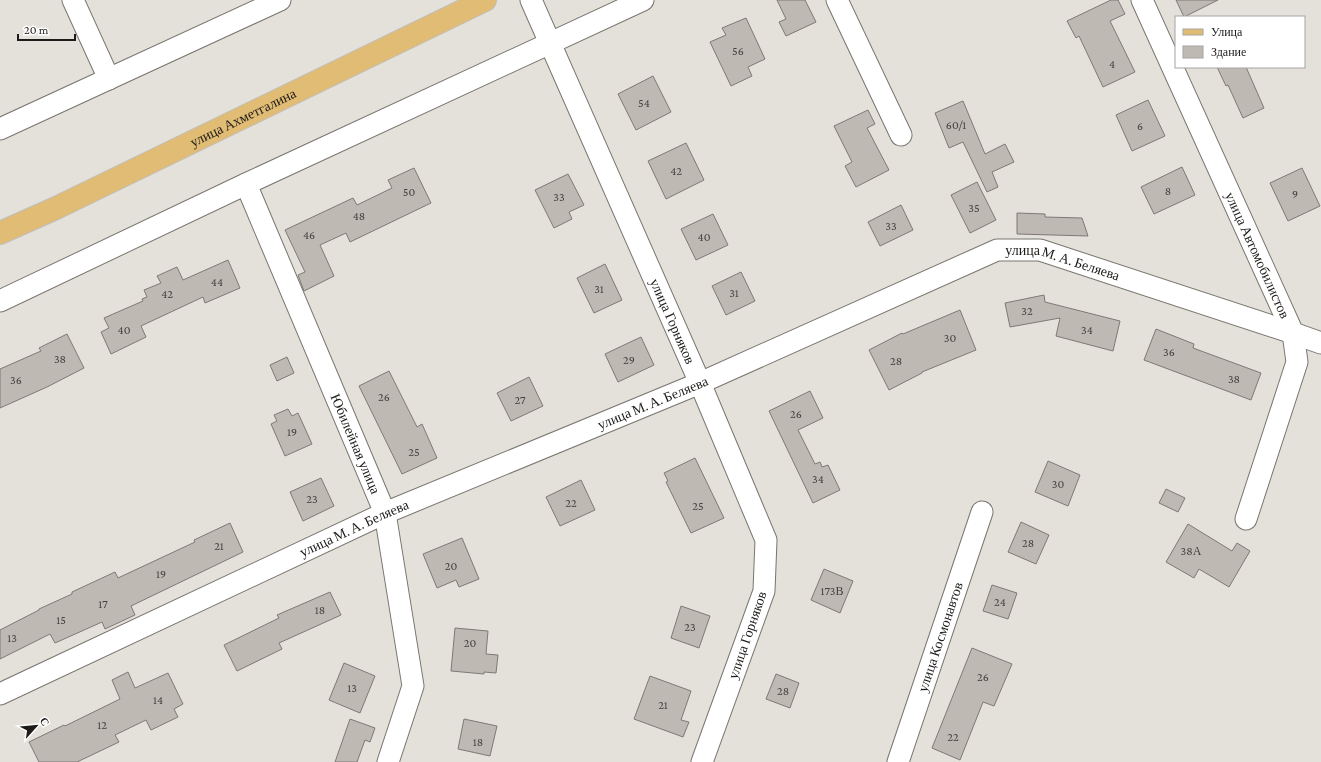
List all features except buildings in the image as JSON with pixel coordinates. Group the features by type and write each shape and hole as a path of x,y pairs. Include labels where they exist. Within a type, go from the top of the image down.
{"main road":[{"name":"улица Ахметгалина","path":"0,233 56,208 485,0"}],"street":[{"path":"73,0 109,79"},
{"path":"0,130 280,0"},
{"name":"улица Горняков","path":"531,0 700,382 766,540 764,591 702,762"},
{"path":"0,301 246,184 643,0"},
{"path":"837,0 901,135"},
{"name":"улица Автомобилистов","path":"1142,0 1293,333 1298,362 1246,519"},
{"name":"Юбилейная улица","path":"246,184 385,513 413,686 388,762"},
{"name":"улица М. А. Беляева","path":"0,694 385,513 700,382 997,250 1040,250 1321,343"},
{"name":"улица Космонавтов","path":"898,762 982,512"}]}
